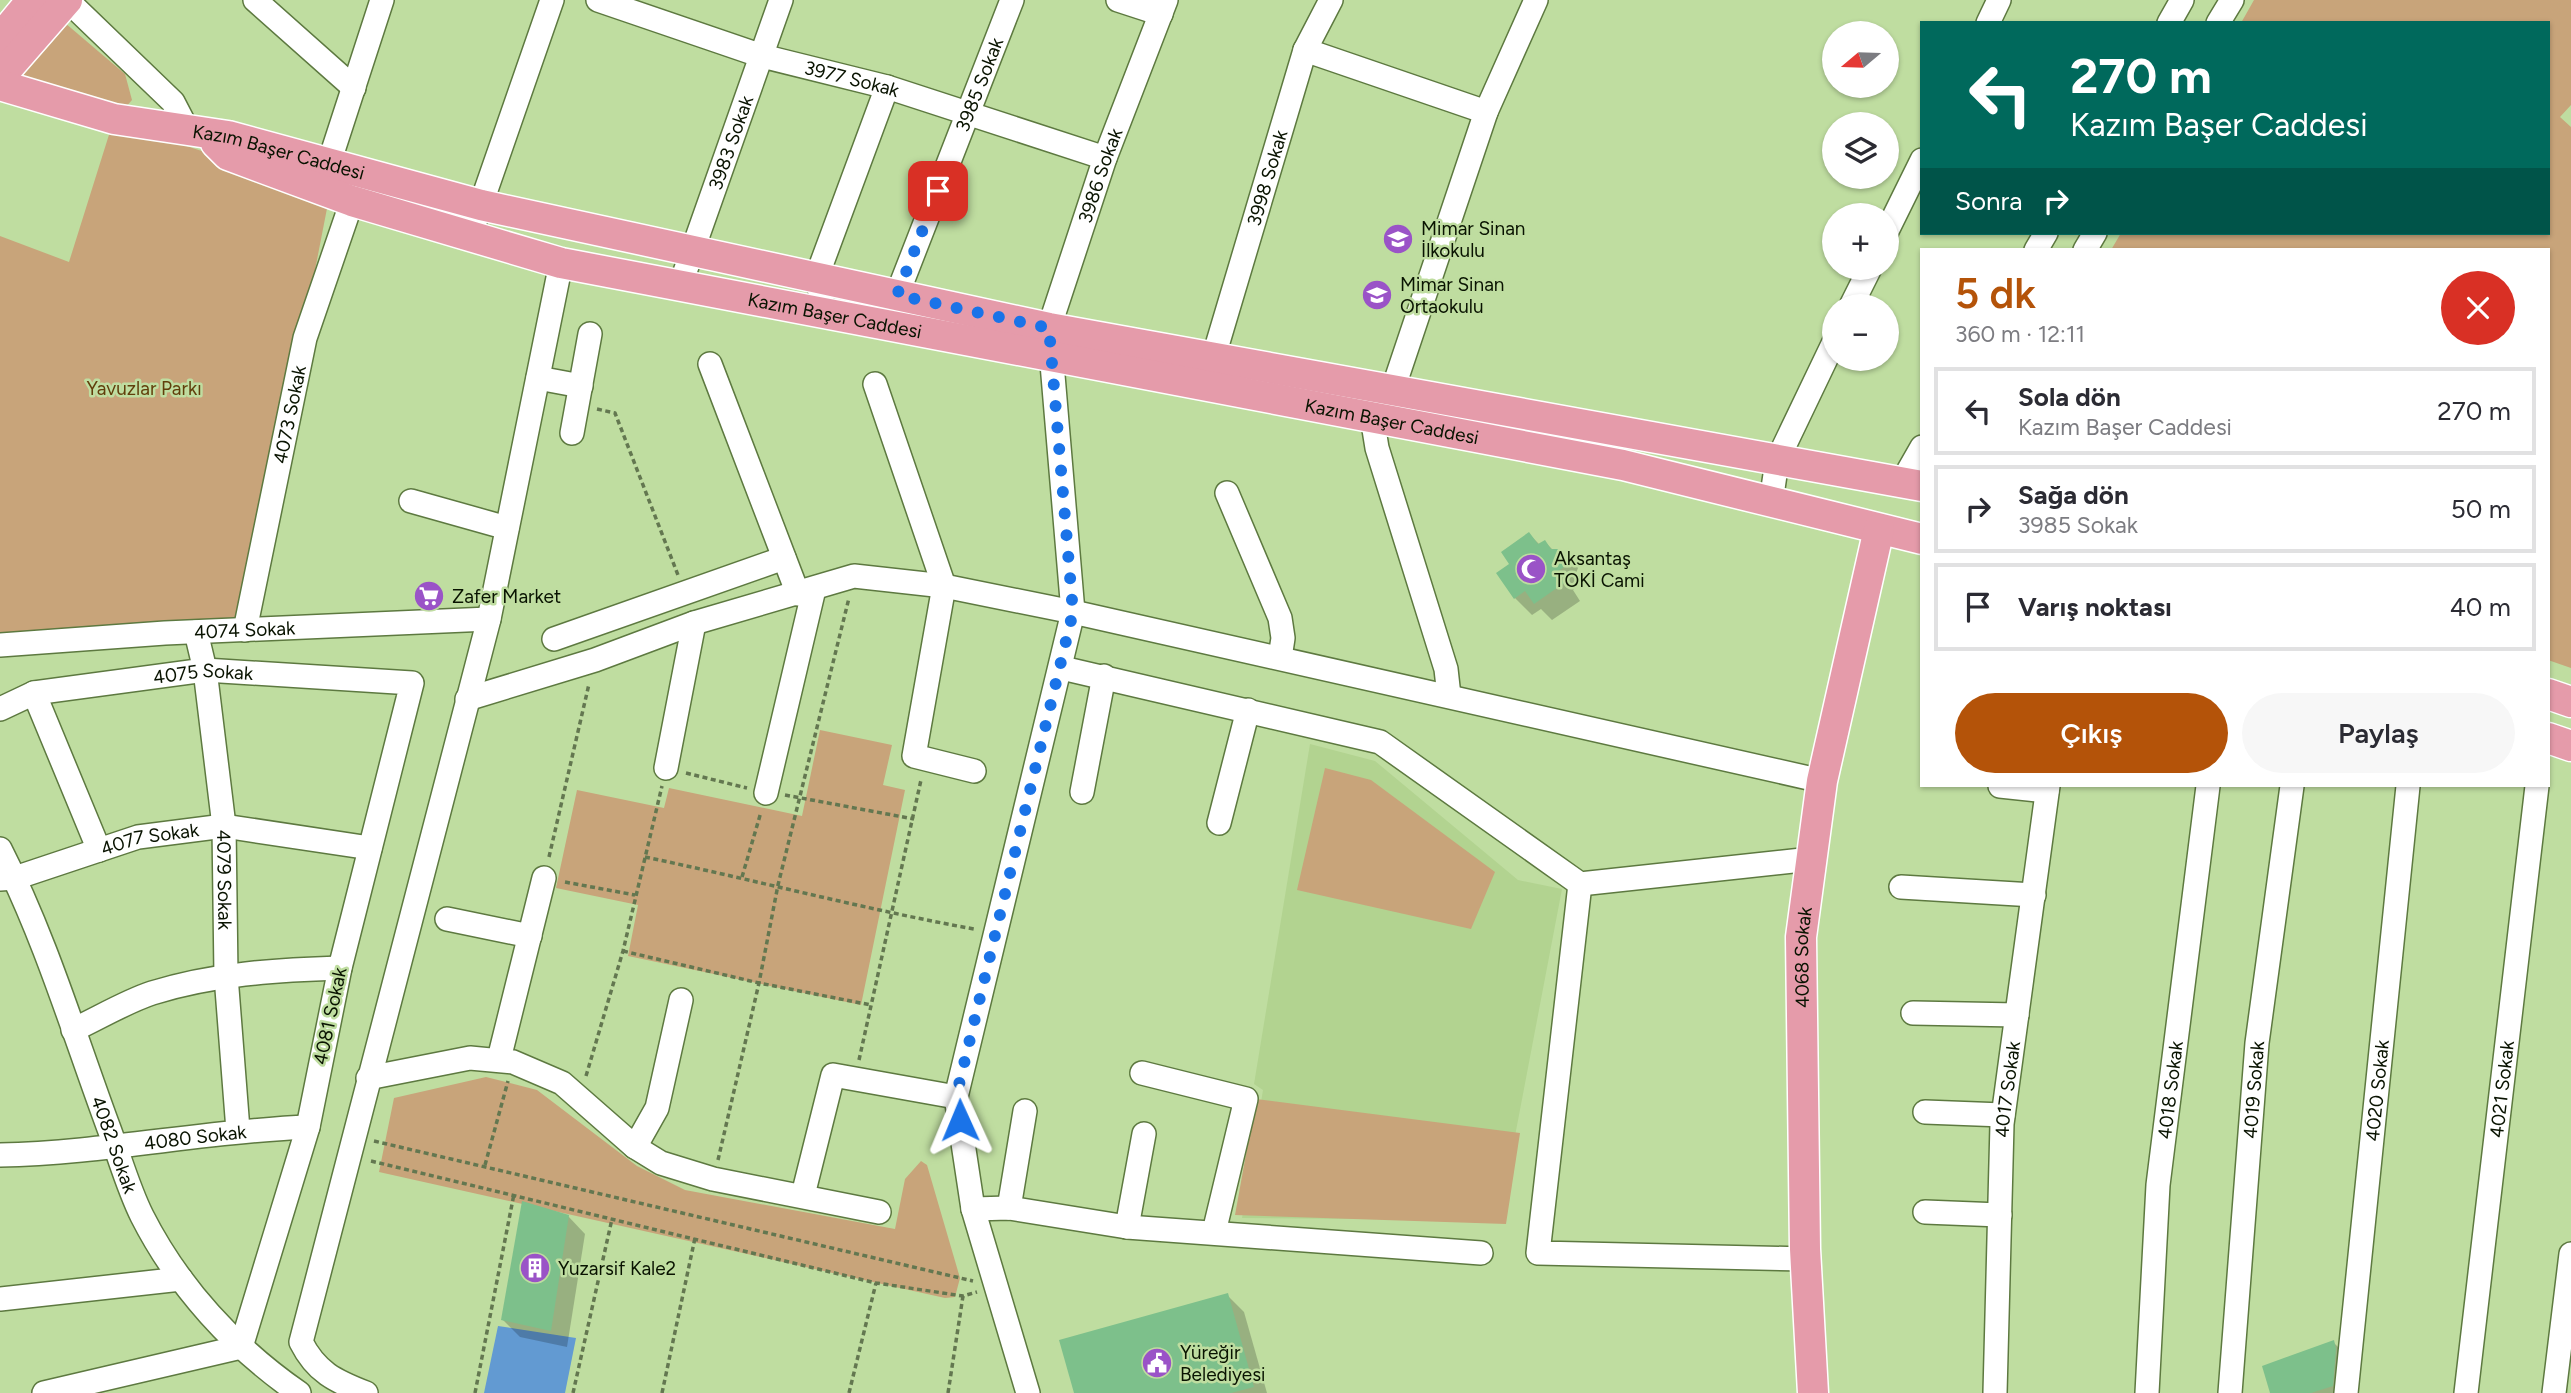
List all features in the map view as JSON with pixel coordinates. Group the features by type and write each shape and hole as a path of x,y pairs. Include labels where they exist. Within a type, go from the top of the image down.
{"main road":[{"path":"0,39 32,0"},
{"path":"0,77 67,0"},
{"name":"Kazım Başer Caddesi","path":"0,85 114,118 228,136 481,205 897,295 1049,342 1372,417 1623,464 1920,539"},
{"name":"Kazım Başer Caddesi","path":"196,131 228,155 352,201 561,263 901,328 1213,359 1912,484"},
{"name":"4068 Sokak","path":"1813,1393 1806,1259 1801,937 1822,781 1879,529"},
{"path":"2550,695 2571,702"},
{"path":"2550,739 2571,746"}],"street":[{"path":"67,0 173,102 196,131"},
{"path":"254,0 354,88"},
{"path":"329,163 382,0"},
{"path":"470,236 552,0"},
{"name":"3977 Sokak","path":"598,0 762,56 887,87 1105,158"},
{"name":"3983 Sokak","path":"680,286 781,0"},
{"name":"3985 Sokak","path":"901,328 897,295 1012,0"},
{"path":"1118,0 1163,7"},
{"name":"3998 Sokak","path":"1213,359 1305,50 1331,0"},
{"path":"1392,392 1486,112 1536,0"},
{"path":"1989,21 1999,0"},
{"path":"2170,21 2182,0"},
{"path":"2219,21 2231,0"},
{"name":"3986 Sokak","path":"1049,342 1105,158 1163,7"},
{"path":"1305,50 1486,112"},
{"path":"824,313 817,276 887,87"},
{"path":"1899,207 1920,164"},
{"name":"4073 Sokak","path":"245,630 305,338 352,201"},
{"path":"366,1393 331,1380 322,1372 301,1342 489,619 561,263"},
{"path":"572,433 590,334"},
{"path":"1028,1393 973,1209 956,1097 1062,668 1073,612 1049,342"},
{"path":"710,364 784,558 806,592 766,793"},
{"path":"1772,502 1777,461 1822,367"},
{"path":"538,379 579,396"},
{"path":"875,384 943,586 914,756 974,771"},
{"path":"1372,417 1377,448 1446,669 1449,696"},
{"path":"1912,484 1920,454"},
{"path":"1227,493 1280,618 1283,638 1280,658"},
{"path":"411,501 507,528"},
{"path":"554,639 784,558"},
{"path":"467,699 595,660 694,623 854,576 943,586 1073,612 1822,781"},
{"name":"4074 Sokak","path":"0,645 195,632 489,619"},
{"path":"666,768 694,623"},
{"name":"4079 Sokak","path":"195,632 205,670 224,826 226,975 238,1130"},
{"path":"1062,668 1380,742 1580,884 1811,859"},
{"name":"4075 Sokak","path":"0,709 34,694 205,670 412,683"},
{"path":"1082,792 1104,676"},
{"name":"4081 Sokak","path":"241,1348 308,1127 340,968 412,683"},
{"path":"34,694 99,850"},
{"path":"1219,823 1248,710"},
{"path":"2024,787 2048,788"},
{"name":"4018 Sokak","path":"2147,1393 2158,1185 2208,787"},
{"name":"4019 Sokak","path":"2230,1393 2258,1043 2292,787"},
{"name":"4020 Sokak","path":"2346,1393 2408,787"},
{"name":"4021 Sokak","path":"2466,1393 2537,787"},
{"name":"4017 Sokak","path":"1995,1393 2003,1115 2048,788"},
{"name":"4077 Sokak","path":"7,878 138,837 224,826 370,848"},
{"name":"4082 Sokak","path":"0,849 7,878 73,1030 142,1215 181,1279 241,1348 263,1368 299,1393"},
{"path":"506,1061 544,878"},
{"path":"1580,884 1538,1253 1806,1259"},
{"path":"1901,887 2034,895"},
{"path":"447,919 530,936"},
{"path":"73,1030 149,994 226,975 340,968"},
{"path":"635,1147 657,1108 681,1000"},
{"path":"1913,1013 2017,1015"},
{"path":"368,1078 445,1060 506,1061 536,1070 580,1096 635,1147 661,1163 713,1179 879,1212"},
{"path":"1142,1073 1246,1099 1214,1232"},
{"path":"803,1195 833,1075 956,1097"},
{"path":"1009,1208 1025,1111"},
{"path":"1925,1112 2003,1115"},
{"name":"4080 Sokak","path":"0,1155 116,1148 238,1130 308,1127"},
{"path":"1127,1227 1144,1134"},
{"path":"973,1209 1009,1208 1127,1227 1481,1253"},
{"path":"1925,1212 2000,1214"},
{"path":"2554,1393 2571,1254"},
{"path":"0,1299 181,1279"},
{"path":"44,1393 241,1348"}],"path":[{"path":"579,396 615,413 685,593"},
{"path":"713,1179 759,984 778,884 854,576"},
{"path":"595,660 544,878 635,895"},
{"path":"855,1079 926,759"},
{"path":"580,1096 623,951 666,768 766,793 799,795 914,819"},
{"path":"742,877 766,793"},
{"path":"645,857 778,884 893,915 997,933"},
{"path":"623,951 759,984 871,1005"},
{"path":"484,1165 506,1061"},
{"path":"351,1146 484,1165 996,1287"},
{"path":"351,1146 514,1194 876,1283 964,1296 996,1287"},
{"path":"475,1393 514,1194"},
{"path":"573,1393 612,1219"},
{"path":"662,1393 695,1238"},
{"path":"849,1393 876,1283"},
{"path":"948,1393 964,1296"}],"shaded area":[{"path":"1310,744 1375,761 1518,880 1562,889 1499,1220 1242,1218 1263,1090 1254,1084"}],"green space":[{"path":"2254,0 2571,0 2571,105 2560,117 2571,127 2571,668 2550,661 2550,248 2112,248 2120,235 2550,235 2550,21 2242,21"},
{"path":"58,17 125,74 132,100 125,108 8,77"},
{"name":"Yavuzlar Parkı","path":"113,122 330,193 245,630 0,646 0,236 69,262"},
{"path":"820,730 892,745 883,785 905,790 861,1005 628,956 638,905 556,888 577,790 664,808 669,788 802,816"},
{"path":"1325,768 1371,780 1495,872 1471,929 1297,890"},
{"path":"486,1077 537,1090 637,1166 685,1190 895,1229 905,1179 921,1161 927,1165 960,1278 955,1297 945,1298 379,1172 394,1098"},
{"path":"1256,1099 1520,1133 1506,1224 1235,1215"}],"water":[{"path":"498,1326 576,1338 565,1393 484,1393"}],"building":[{"name":"Aksantaş TOKİ Cami","path":"1529,532 1538,544 1545,540 1551,549 1561,549 1558,558 1564,567 1557,572 1564,583 1534,604 1525,591 1514,599 1496,573 1509,564 1501,552"},
{"name":"Yuzarsif Kale2","path":"522,1201 569,1215 551,1331 501,1320"},
{"name":"Yüreğir Belediyesi","path":"1228,1293 1254,1387 1231,1393 1074,1393 1059,1340"},
{"path":"2334,1340 2336,1349 2333,1386 2311,1393 2270,1393 2262,1366"}],"place":[{"name":"Mimar Sinan İlkokulu","path":"1398,239"},
{"name":"Mimar Sinan Ortaokulu","path":"1377,295"},
{"name":"Aksantaş TOKİ Cami","path":"1531,569"},
{"name":"Zafer Market","path":"429,596"},
{"name":"Yuzarsif Kale2","path":"535,1268"},
{"name":"Yüreğir Belediyesi","path":"1157,1363"}],"route":[{"path":"938,191 897,295 1049,328 1049,357 1073,612 1062,668 956,1097 960,1120"}]}
